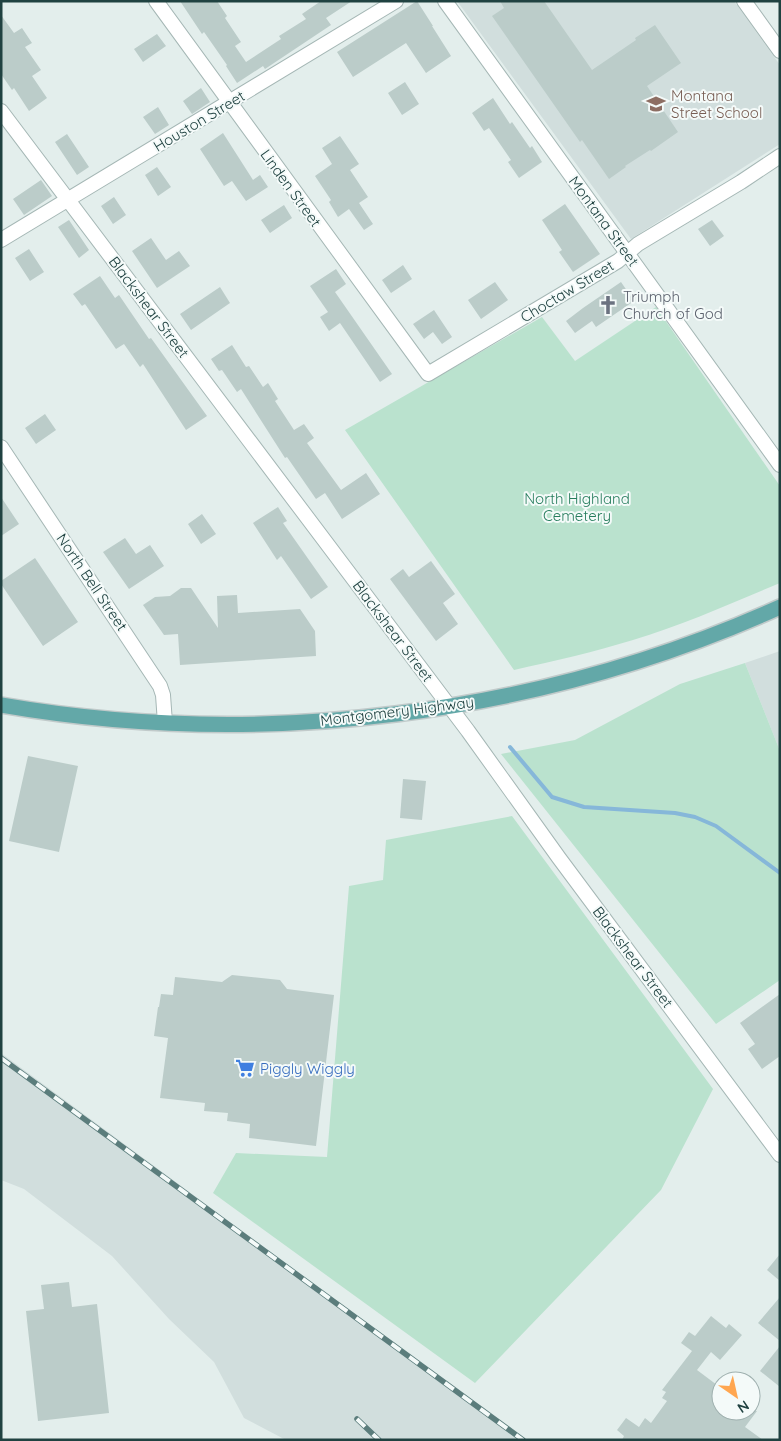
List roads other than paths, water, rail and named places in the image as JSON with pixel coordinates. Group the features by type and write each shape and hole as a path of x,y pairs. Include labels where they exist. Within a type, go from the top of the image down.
{"main road":[{"name":"Montgomery Highway","path":"1,705 93,717 200,725 287,723 348,719 450,707 531,690 629,663 700,640 780,607"}],"street":[{"name":"Linden Street","path":"156,1 428,374"},
{"name":"Houston Street","path":"1,240 396,1"},
{"name":"Montana Street","path":"445,1 780,465"},
{"path":"744,1 780,52"},
{"name":"Blackshear Street","path":"1,111 450,707 559,858 780,1155"},
{"name":"Choctaw Street","path":"428,374 618,260 638,244 741,182 780,156"},
{"name":"North Bell Street","path":"1,447 160,686 163,695 165,723"}],"waterway":[{"path":"510,747 552,797 584,807 675,813 695,817 716,826 780,873"}],"railway":[{"path":"1,1058 523,1440"},
{"path":"357,1419 379,1440"}],"place":[{"name":"Montana Street School","path":"656,104"},
{"name":"Triumph Church of God","path":"608,305"},
{"name":"Piggly Wiggly","path":"245,1068"}],"park label":[{"name":"North Highland Cemetery","path":"577,506"}]}
